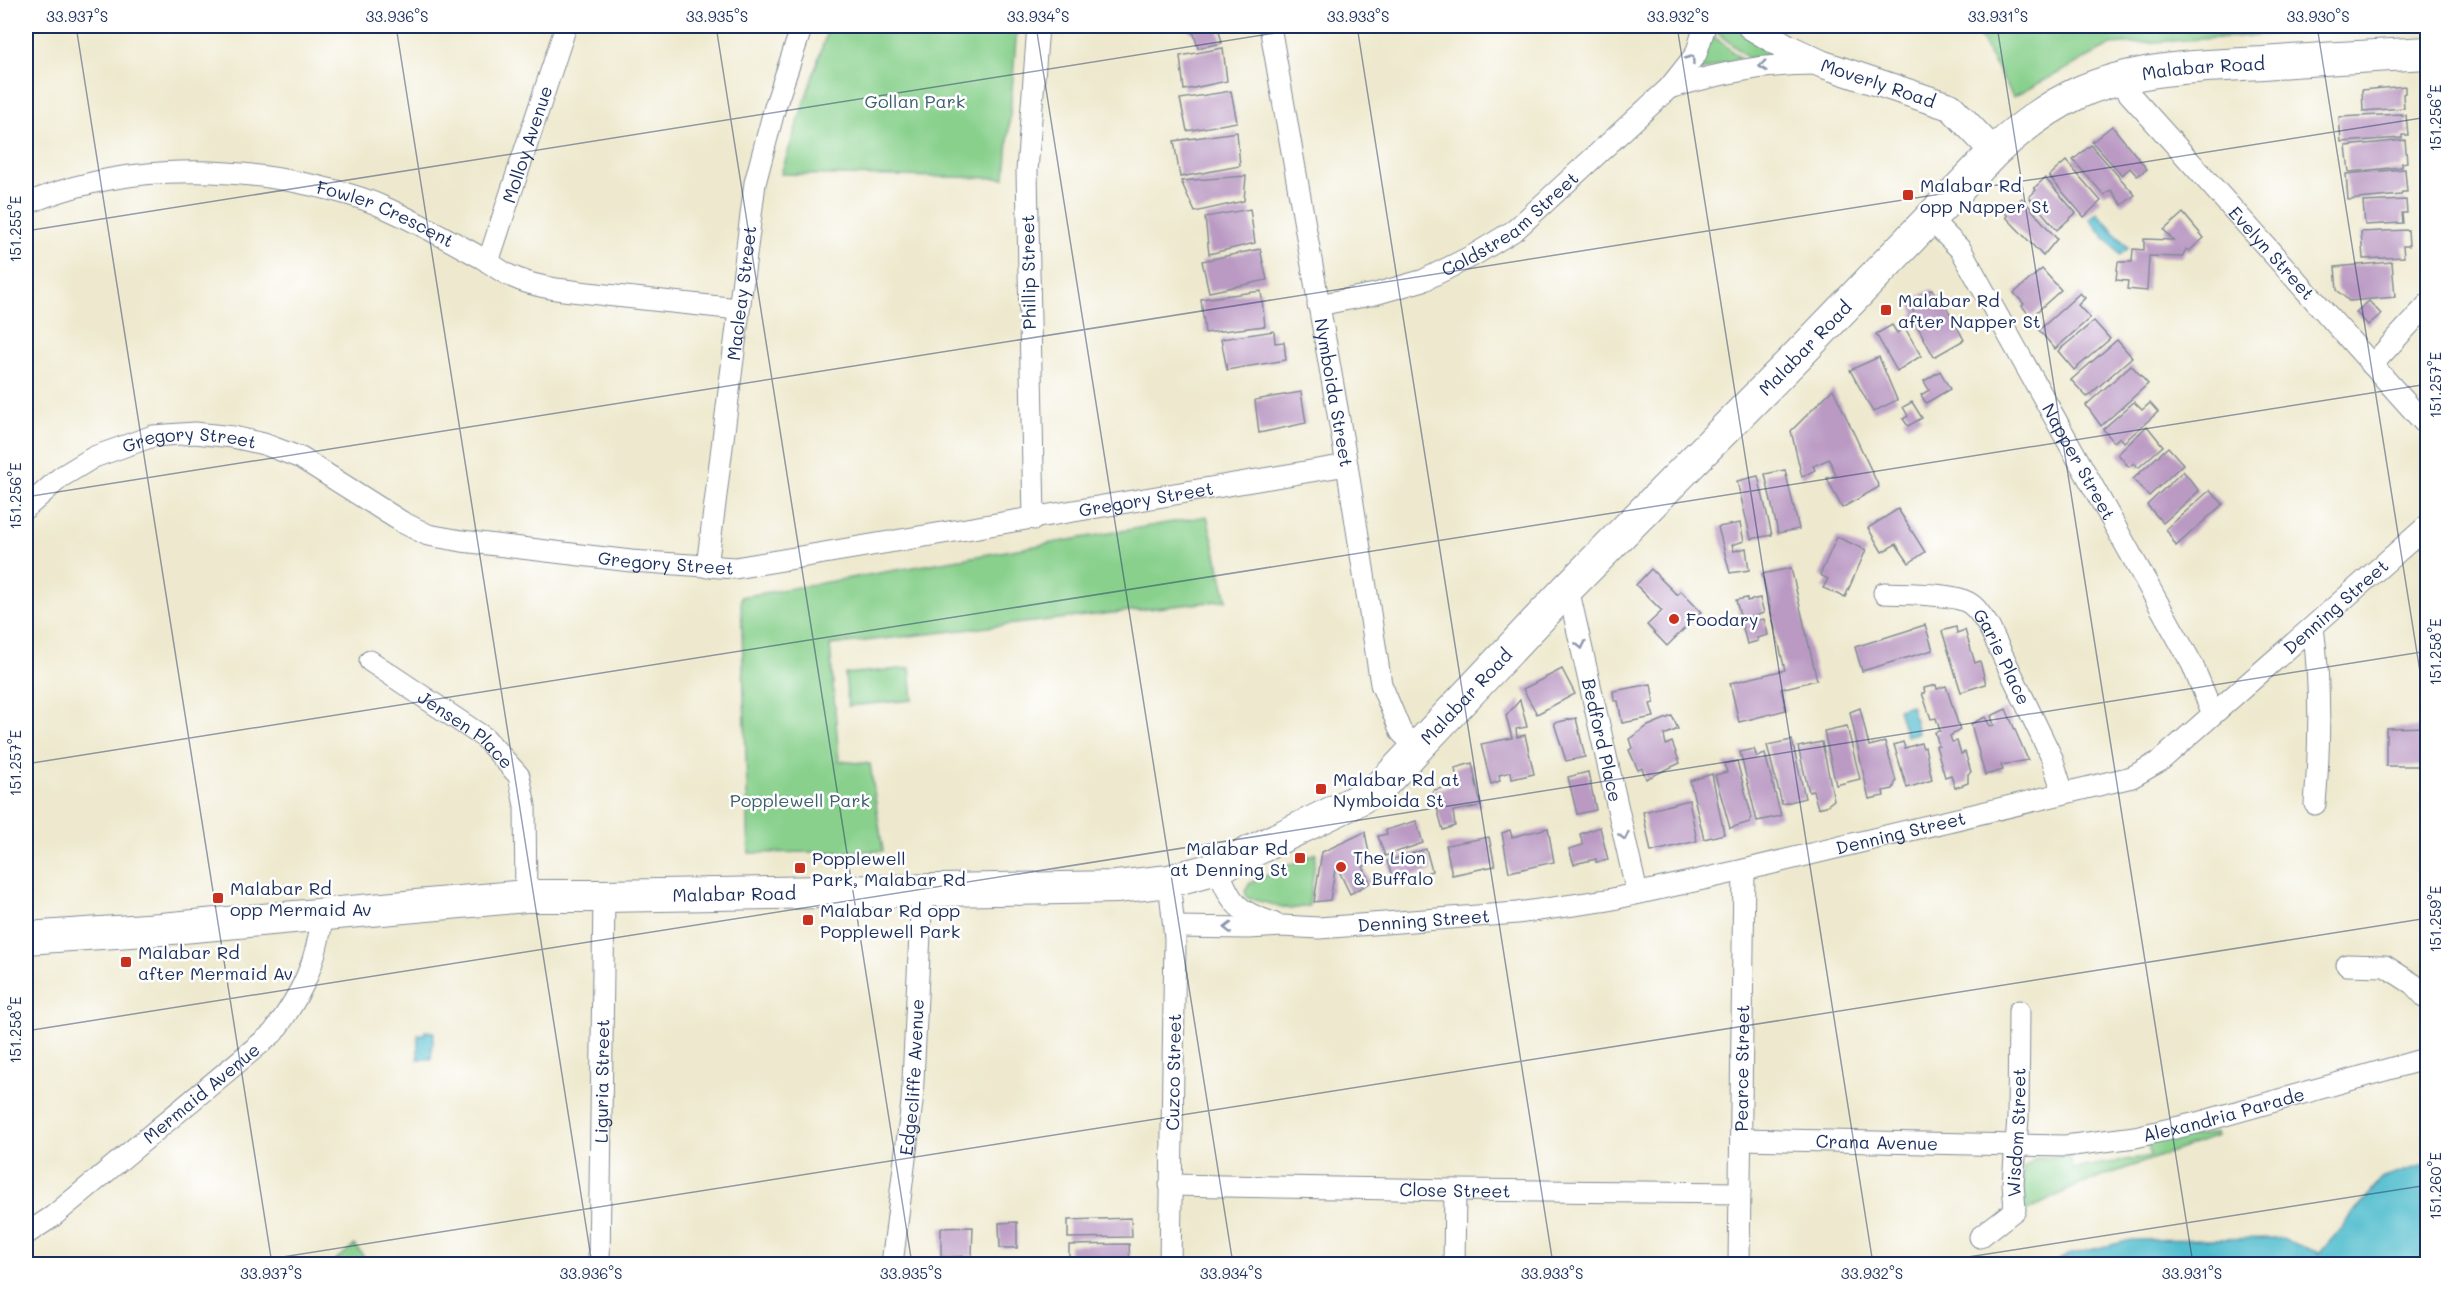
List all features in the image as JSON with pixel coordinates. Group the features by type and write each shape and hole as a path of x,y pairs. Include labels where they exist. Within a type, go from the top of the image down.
{"main road":[{"name":"Malabar Road","path":"26,938 161,929 526,896 1116,887 1169,881 1216,868 1352,803 1382,785 1568,588 2016,131 2060,102 2081,92 2117,80 2163,71 2221,65 2427,53"}],"street":[{"name":"Molloy Avenue","path":"488,262 566,26"},
{"name":"Macleay Street","path":"707,567 754,183 801,26"},
{"name":"Phillip Street","path":"1035,519 1027,171 1038,26"},
{"name":"Nymboida Street","path":"1270,26 1347,465 1382,684 1401,732 1418,749"},
{"name":"Coldstream Street","path":"1318,305 1375,294 1424,280 1515,230 1669,88 1696,54 1705,26"},
{"name":"Moverly Road","path":"1751,26 1788,48 1822,64 1951,107 1994,152"},
{"name":"Coldstream Street","path":"1669,88 1755,67 1822,64"},
{"name":"Evelyn Street","path":"2117,80 2427,427"},
{"name":"Fowler Crescent","path":"26,204 53,192 100,181 154,173 204,171 255,174 336,191 379,205 512,277 536,284 578,292 738,309"},
{"name":"Napper Street","path":"1930,219 1961,250 2192,664 2213,714"},
{"path":"2372,365 2427,304"},
{"name":"Gregory Street","path":"26,508 62,477 94,457 153,436 195,433 233,437 264,444 301,458 402,522 428,535 631,561 735,568 1347,465"},
{"name":"Denning Street","path":"1175,927 1319,928 1517,913 1608,900 1744,870 2132,777 2160,761 2427,525"},
{"name":"Bedford Place","path":"1568,588 1637,892"},
{"name":"Garie Place","path":"1884,593 1951,598 1965,601 1976,608 1988,625 2052,758 2063,793"},
{"path":"2313,627 2318,659 2320,748 2315,804"},
{"name":"Jensen Place","path":"370,661 485,738 519,776 525,806 526,896"},
{"name":"Denning Street","path":"1216,868 1235,905 1247,914 1282,926"},
{"name":"Pearce Street","path":"1739,1264 1744,870"},
{"name":"Cuzco Street","path":"1169,881 1175,927 1170,1264"},
{"name":"Edgecliffe Avenue","path":"892,1264 912,1102 922,891"},
{"name":"Liguria Street","path":"599,1264 604,896"},
{"name":"Mermaid Avenue","path":"26,1234 52,1216 273,1033 291,1009 306,981 319,942 322,914"},
{"path":"2347,965 2385,966 2413,984 2427,1000"},
{"name":"Wisdom Street","path":"1980,1237 2015,1210 2013,1183 2018,1118 2019,1011"},
{"name":"Alexandria Parade","path":"2015,1145 2065,1146 2135,1137 2257,1107 2427,1058"},
{"name":"Crana Avenue","path":"1741,1139 2015,1145"},
{"name":"Close Street","path":"1170,1185 1455,1191 1740,1192"},
{"path":"1454,1264 1455,1191"}],"green space":[{"name":"Gollan Park","path":"829,26 1017,26 1005,178 781,174"},
{"path":"1715,26 1737,26 1774,55 1748,58 1718,33"},
{"path":"1974,26 2394,26 2111,45 2013,97"},
{"path":"1713,36 1740,58 1686,76"},
{"name":"Popplewell Park","path":"1207,516 1227,600 830,645 839,761 870,764 883,851 749,853 741,597"},
{"path":"910,668 913,700 848,706 845,674"},
{"path":"1316,853 1309,906 1290,909 1247,898 1245,891 1250,883"},
{"path":"2216,1133 2217,1136 2076,1186 2023,1213 2023,1169 2036,1158 2070,1155 2072,1169 2150,1156 2148,1142"},
{"path":"355,1245 369,1264 330,1264"}],"water":[{"path":"2097,212 2128,248 2120,255 2089,219"},
{"path":"1911,705 1918,733 1906,736 1898,709"},
{"path":"425,1031 434,1032 431,1059 418,1059 418,1034 425,1034"},
{"path":"2427,1164 2427,1264 2052,1264 2068,1255 2132,1240 2279,1238 2320,1253 2383,1178"}],"building":[{"path":"1184,26 1218,26 1222,43 1198,48 1194,34"},
{"path":"1223,48 1227,81 1184,90 1180,56"},
{"path":"2405,86 2404,108 2363,111 2362,90"},
{"path":"1231,91 1237,122 1187,131 1180,99"},
{"path":"2402,114 2402,116 2406,115 2408,135 2402,135 2402,138 2341,142 2339,117"},
{"path":"2112,126 2147,169 2137,176 2130,168 2122,175 2092,142"},
{"path":"1237,132 1240,166 1180,177 1174,141"},
{"path":"2405,140 2407,162 2402,163 2402,167 2349,172 2346,146"},
{"path":"2091,145 2135,195 2122,205 2111,190 2104,195 2073,160"},
{"path":"2066,161 2101,201 2084,217 2049,176"},
{"path":"2405,169 2407,192 2402,192 2401,195 2348,200 2346,174"},
{"path":"1246,176 1244,201 1195,212 1181,181"},
{"path":"2045,178 2076,213 2057,230 2029,197 2036,190 2034,188"},
{"path":"2022,198 2057,239 2043,256 2006,217 2008,216 2005,213"},
{"path":"2406,200 2407,213 2402,213 2403,223 2365,225 2363,202"},
{"path":"1250,209 1255,243 1209,254 1205,217"},
{"path":"2183,213 2204,238 2189,251 2186,249 2182,257 2149,256 2147,291 2127,289 2128,281 2116,280 2118,262 2132,262 2133,249 2144,250 2144,239 2173,240 2164,230"},
{"path":"2408,230 2409,246 2403,246 2404,257 2363,259 2361,232"},
{"path":"1260,249 1267,280 1209,292 1202,261"},
{"path":"2392,262 2395,297 2349,301 2337,290 2335,267"},
{"path":"2042,269 2061,290 2031,317 2022,306 2024,304 2014,293"},
{"path":"1932,289 1937,298 1941,297 1964,340 1934,357 1912,316 1914,313 1909,302"},
{"path":"1261,291 1265,326 1205,333 1201,299"},
{"path":"2080,293 2085,298 2078,305 2090,318 2055,349 2039,330"},
{"path":"2369,301 2381,314 2368,325 2356,312"},
{"path":"2094,321 2110,339 2074,370 2058,351"},
{"path":"1892,325 1897,333 1905,328 1921,356 1897,371 1876,334"},
{"path":"1274,331 1275,343 1284,342 1286,360 1227,370 1221,339"},
{"path":"2117,340 2132,357 2087,397 2071,380"},
{"path":"1879,357 1897,400 1873,412 1850,370"},
{"path":"2131,365 2148,384 2101,426 2086,405"},
{"path":"1940,371 1950,389 1926,403 1921,395 1929,390 1924,381"},
{"path":"1833,389 1879,487 1842,508 1827,478 1836,475 1829,459 1813,466 1815,470 1802,477 1791,431"},
{"path":"1301,392 1306,423 1259,433 1255,400"},
{"path":"1912,402 1922,418 1908,426 1903,419 1908,416 1903,407"},
{"path":"2134,402 2142,410 2150,403 2158,412 2124,442 2120,437 2114,442 2103,429"},
{"path":"2147,426 2163,446 2138,468 2134,463 2129,467 2118,454"},
{"path":"2168,447 2183,464 2149,496 2133,479"},
{"path":"1785,470 1799,529 1778,533 1765,474"},
{"path":"2183,471 2199,491 2163,523 2147,505"},
{"path":"1758,476 1772,535 1751,539 1737,481"},
{"path":"2210,490 2223,504 2176,546 2166,529"},
{"path":"1898,509 1925,552 1909,563 1896,544 1882,552 1868,528"},
{"path":"1740,523 1744,541 1732,545 1734,551 1746,548 1749,570 1730,573 1718,527"},
{"path":"1837,537 1866,550 1845,597 1823,588 1828,579 1820,575"},
{"path":"1791,568 1817,680 1781,689 1786,710 1739,722 1730,683 1785,670 1762,574"},
{"name":"Foodary","path":"1651,569 1677,595 1681,591 1701,612 1667,646 1647,625 1662,611 1636,585"},
{"path":"1747,598 1747,601 1760,598 1764,613 1751,617 1752,621 1764,619 1768,635 1747,644 1736,600"},
{"path":"1925,625 1933,650 1862,671 1855,647"},
{"path":"1956,627 1957,633 1965,630 1975,663 1980,661 1986,684 1961,692 1942,631"},
{"path":"1562,669 1575,694 1537,714 1523,689"},
{"path":"1651,684 1654,703 1650,704 1654,717 1622,723 1618,701 1614,701 1613,691"},
{"path":"1936,685 1937,689 1946,686 1960,730 1950,736 1952,742 1957,741 1961,754 1965,752 1971,772 1968,774 1968,783 1955,788 1951,775 1945,777 1936,746 1939,746 1935,732 1940,731 1936,718 1931,719 1922,693 1925,693 1924,688"},
{"path":"1520,700 1527,727 1516,729 1517,737 1525,735 1534,774 1512,779 1511,772 1499,775 1500,781 1491,784 1481,744 1512,738 1506,716"},
{"path":"1860,708 1869,746 1885,742 1896,781 1893,789 1883,791 1884,796 1869,799 1850,712"},
{"path":"2006,709 2028,760 2001,765 2003,770 1985,775 1971,724 1985,717 1990,726 1994,725 1991,716"},
{"path":"1672,716 1678,729 1664,735 1666,745 1672,742 1680,763 1646,779 1642,768 1638,770 1629,750 1632,748 1629,739 1648,726"},
{"path":"1576,718 1585,757 1566,761 1554,723"},
{"path":"1847,726 1860,779 1836,785 1824,731"},
{"path":"2428,727 2428,766 2386,766 2386,728"},
{"path":"1792,740 1805,798 1782,804 1767,745"},
{"path":"1822,742 1834,800 1818,808 1813,791 1809,792 1798,747"},
{"path":"1903,742 1905,748 1921,743 1923,748 1925,747 1932,780 1907,788 1894,745"},
{"path":"1754,749 1757,757 1765,754 1781,816 1757,821 1740,752"},
{"path":"1737,761 1751,814 1750,822 1730,828 1715,775 1727,772 1724,764"},
{"path":"1472,763 1481,806 1453,811 1455,826 1443,830 1436,804 1433,804 1430,796 1434,790 1451,786 1450,783 1457,781 1455,768"},
{"path":"1588,772 1596,810 1577,814 1568,777"},
{"path":"1712,774 1724,834 1704,839 1690,781"},
{"path":"1689,800 1697,841 1651,852 1643,812"},
{"path":"1416,821 1423,843 1385,856 1378,836 1387,834 1386,830"},
{"path":"1600,827 1608,860 1596,862 1596,859 1574,864 1569,849 1583,845 1580,834"},
{"path":"1548,828 1554,862 1509,872 1502,833 1510,830 1512,837"},
{"name":"The Lion & Buffalo","path":"1365,832 1371,864 1363,866 1370,883 1350,894 1338,869 1335,870 1330,900 1314,902 1322,852"},
{"path":"1489,837 1495,866 1452,875 1446,845"},
{"path":"1426,849 1432,871 1401,880 1401,877 1393,879 1387,861"},
{"path":"1131,1218 1132,1237 1068,1238 1068,1220"},
{"path":"1017,1222 1017,1248 1000,1248 999,1223"},
{"path":"973,1227 972,1256 941,1257 941,1228"},
{"path":"1129,1244 1130,1264 1069,1264 1069,1245"},
{"path":"987,1261 987,1264 940,1264 940,1263"}],"place":[{"name":"Malabar Rd opp Napper St","path":"1908,195"},
{"name":"Malabar Rd after Napper St","path":"1886,310"},
{"name":"Foodary","path":"1674,619"},
{"name":"Malabar Rd at Nymboida St","path":"1321,789"},
{"name":"Malabar Rd at Denning St","path":"1300,858"},
{"name":"The Lion & Buffalo","path":"1341,867"},
{"name":"Popplewell Park, Malabar Rd","path":"800,868"},
{"name":"Malabar Rd opp Mermaid Av","path":"218,898"},
{"name":"Malabar Rd opp Popplewell Park","path":"808,920"},
{"name":"Malabar Rd after Mermaid Av","path":"126,962"}]}
